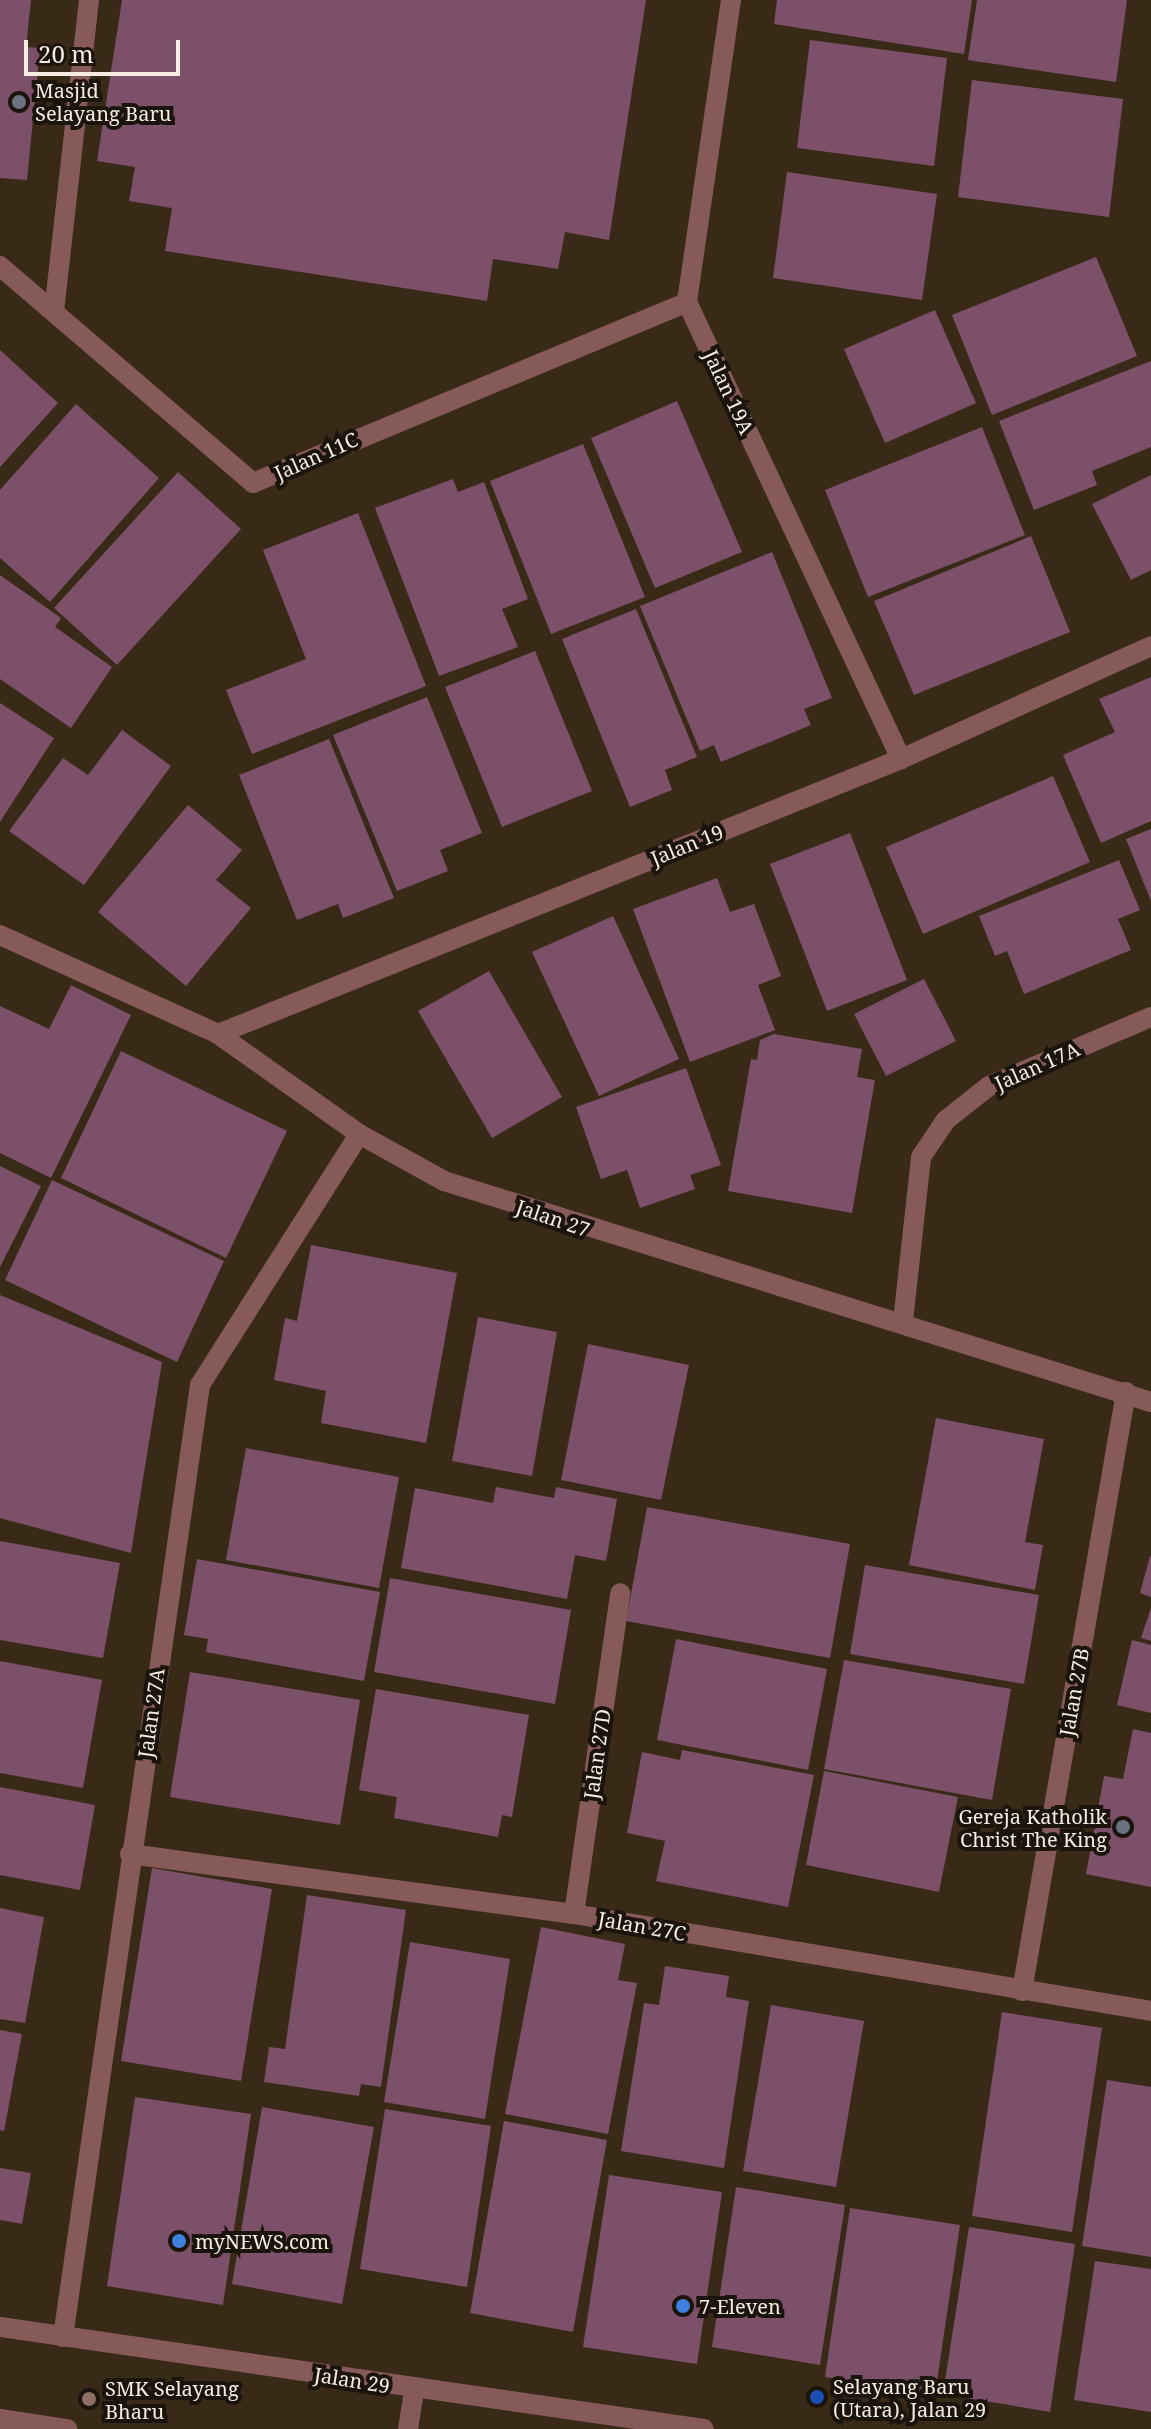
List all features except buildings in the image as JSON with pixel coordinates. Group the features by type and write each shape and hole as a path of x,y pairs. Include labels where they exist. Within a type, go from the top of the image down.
{"street":[{"path":"54,312 89,0"},
{"path":"687,302 731,0"},
{"name":"Jalan 11C","path":"0,266 253,483 687,302"},
{"name":"Jalan 19A","path":"687,302 901,759"},
{"name":"Jalan 19","path":"218,1034 901,759 1151,646"},
{"name":"Jalan 27","path":"0,935 218,1034 359,1134 444,1181 576,1227 903,1321 1151,1402"},
{"name":"Jalan 17A","path":"903,1321 921,1157 946,1120 989,1086 1151,1017"},
{"name":"Jalan 27A","path":"63,2337 130,1854 200,1385 359,1134"},
{"name":"Jalan 27B","path":"1022,1991 1126,1392"},
{"name":"Jalan 27D","path":"574,1914 620,1593"},
{"name":"Jalan 27C","path":"130,1854 574,1914 1151,2011"},
{"name":"Jalan 29","path":"0,2327 414,2390 704,2429"},
{"path":"408,2429 414,2390"},
{"path":"0,2419 67,2429"}],"place":[{"name":"Masjid Selayang Baru","path":"19,102"},
{"name":"Gereja Katholik Christ The King","path":"1123,1827"},
{"name":"myNEWS.com","path":"179,2241"},
{"name":"7-Eleven","path":"683,2306"},
{"name":"Selayang Baru (Utara), Jalan 29","path":"817,2397"},
{"name":"SMK Selayang Bharu","path":"89,2399"}]}
